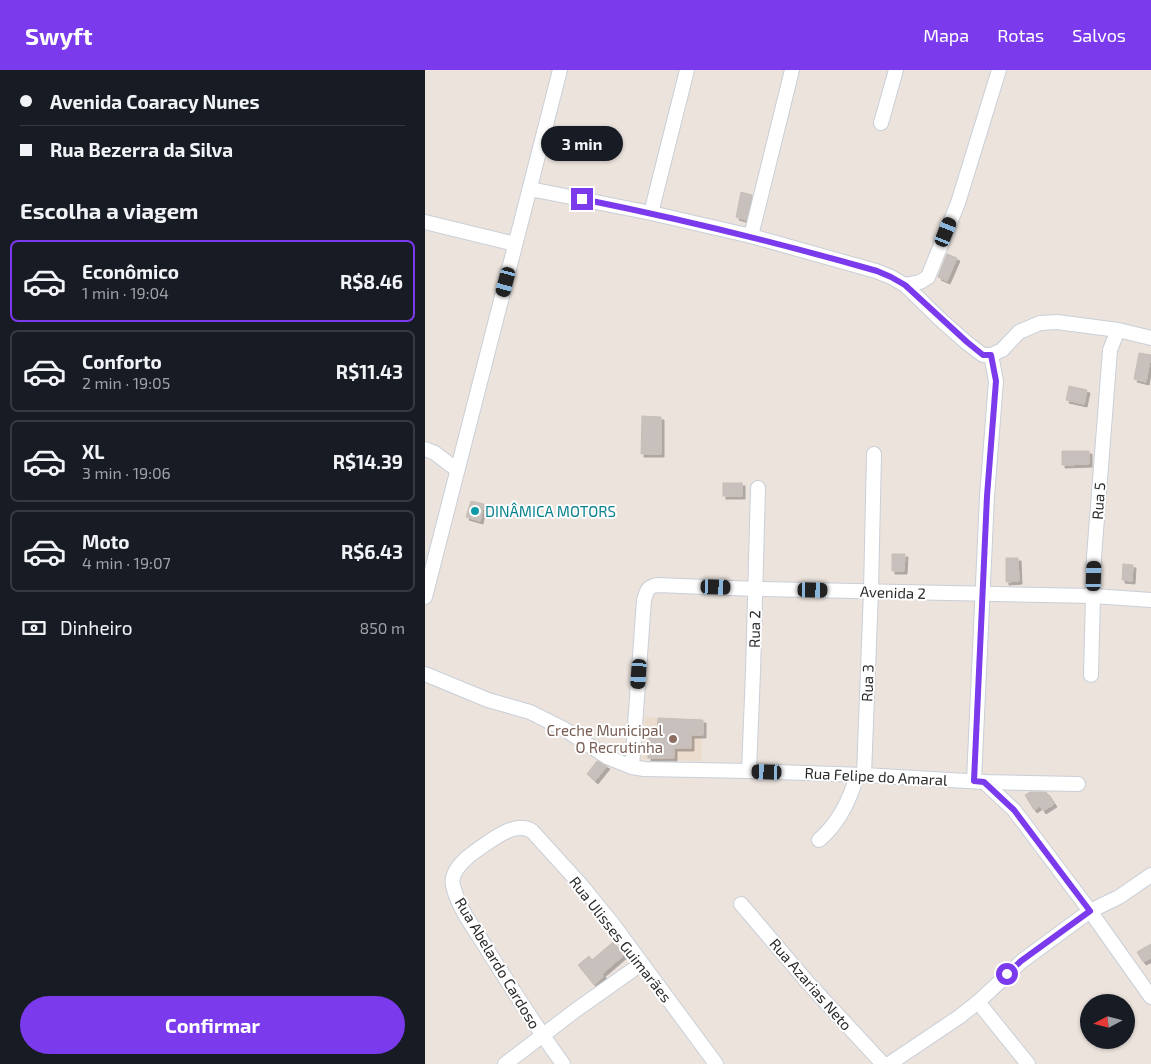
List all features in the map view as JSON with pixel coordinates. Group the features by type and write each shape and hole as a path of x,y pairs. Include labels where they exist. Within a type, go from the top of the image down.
{"street":[{"path":"425,597 560,70"},
{"path":"651,213 687,70"},
{"path":"751,236 792,70"},
{"path":"881,123 896,70"},
{"path":"905,285 920,282 928,277 958,203 999,70"},
{"path":"530,189 651,213 751,236 877,271 905,285 941,320 967,342 987,355 996,381 981,594 979,782 1014,810 1090,911 1151,997"},
{"path":"425,222 515,244"},
{"path":"987,355 1002,350 1019,332 1040,323 1057,322 1118,330 1151,338"},
{"name":"Rua 5","path":"1091,675 1093,596 1101,454 1111,350 1118,330"},
{"path":"425,449 435,452 457,470"},
{"name":"Rua 3","path":"819,840 837,820 847,805 860,775 871,591 875,454"},
{"name":"Rua 2","path":"749,771 758,488"},
{"name":"Avenida 2","path":"632,767 643,600 647,590 657,584 755,589 1093,596 1151,600"},
{"name":"Rua Felipe do Amaral","path":"425,674 488,700 530,712 564,729 607,756 632,767 655,770 749,771 979,782 1078,784"},
{"name":"Rua Ulisses Guimarães","path":"516,828 527,828 532,831 581,885 612,923 717,1064"},
{"name":"Rua Abelardo Cardoso","path":"516,828 501,834 471,855 455,870 452,880 462,908 518,998 563,1064"},
{"path":"889,1064 959,1017 978,1002 1021,961 1090,911 1119,897 1151,875"},
{"name":"Rua Azarias Neto","path":"741,904 809,984 883,1064"},
{"path":"505,1064 641,964"},
{"path":"978,1002 1028,1064"}],"shaded area":[{"name":"Creche Municipal O Recrutinha","path":"645,717 701,719 702,761 643,759"}],"building":[{"path":"741,192 752,195 746,220 736,217"},
{"path":"947,254 957,258 947,281 938,277"},
{"path":"1139,353 1151,355 1146,382 1134,379"},
{"path":"1069,386 1087,390 1084,404 1066,400"},
{"path":"642,416 661,417 661,454 641,454"},
{"path":"1062,451 1089,451 1089,464 1062,465"},
{"path":"723,483 742,483 742,496 723,496"},
{"name":"DINÂMICA MOTORS","path":"471,501 484,504 480,521 466,517"},
{"path":"892,554 905,554 904,571 892,571"},
{"path":"1006,558 1018,558 1019,581 1006,582"},
{"path":"1123,564 1133,565 1132,581 1122,580"},
{"name":"Creche Municipal O Recrutinha","path":"658,718 703,720 703,735 691,735 691,748 674,748 674,758 648,758 649,738 657,738"},
{"path":"597,761 607,766 595,781 587,774"},
{"path":"1030,792 1046,792 1054,804 1043,811 1040,806 1034,810 1025,795"},
{"path":"613,942 624,955 602,974 604,976 594,985 578,965 589,956 592,960"},
{"path":"1151,944 1151,958 1143,962 1137,952"}],"place":[{"name":"DINÂMICA MOTORS","path":"475,511"},
{"name":"Creche Municipal O Recrutinha","path":"673,739"}],"route":[{"path":"582,199 751,236 877,271 905,285 967,342 983,355 991,355 996,381 981,594 974,781 984,782 1014,810 1090,911 1021,961 1007,974"}]}
